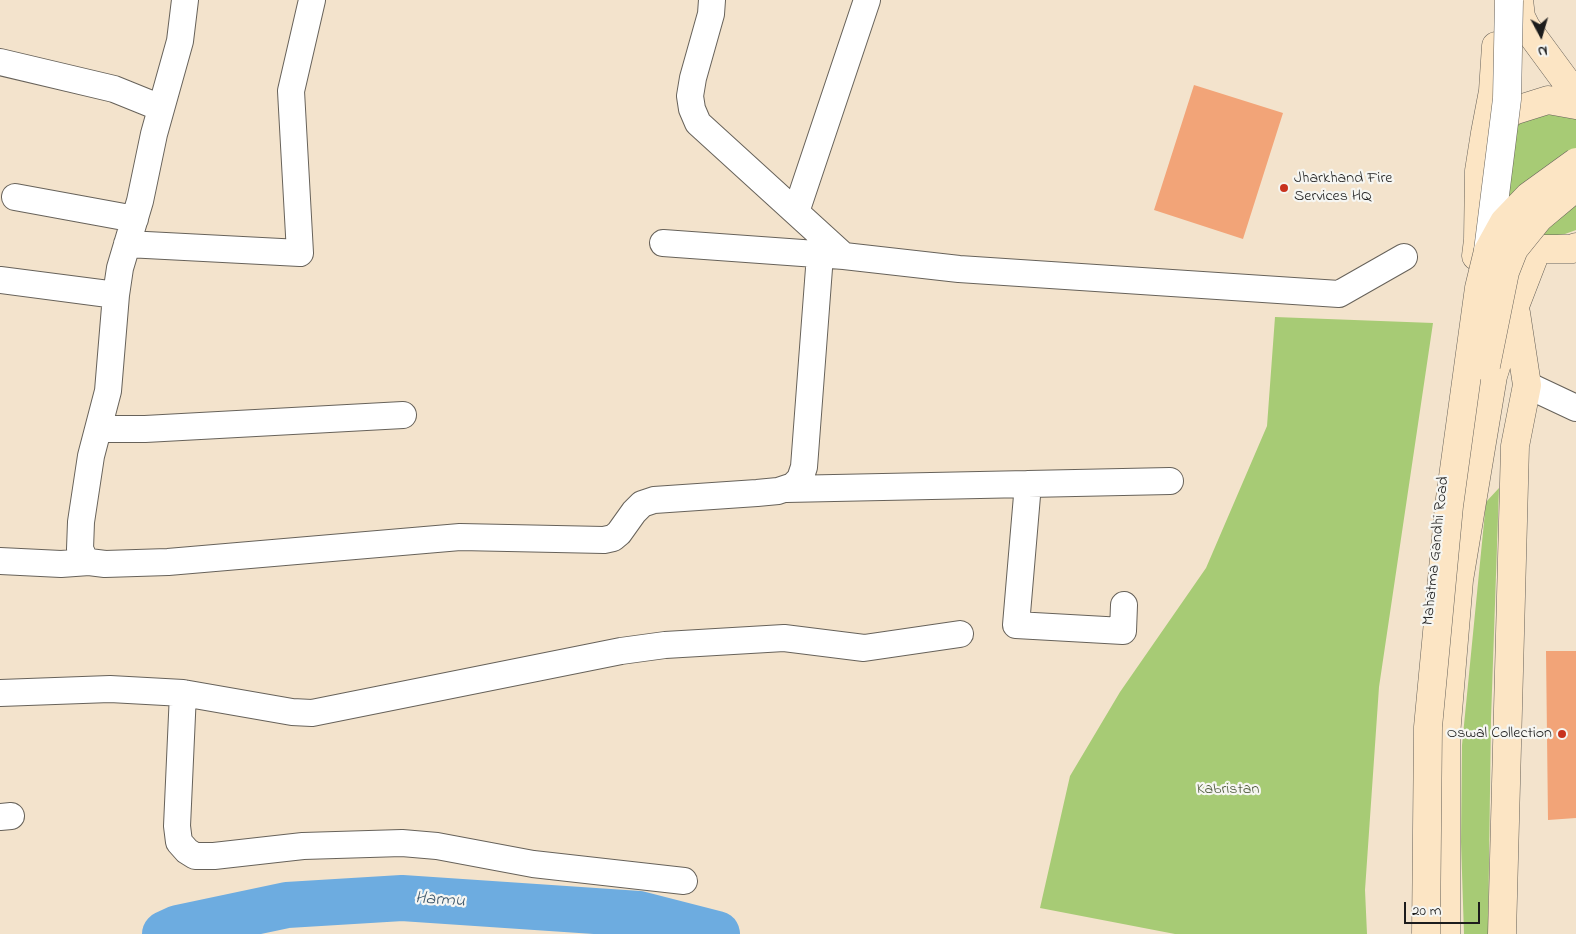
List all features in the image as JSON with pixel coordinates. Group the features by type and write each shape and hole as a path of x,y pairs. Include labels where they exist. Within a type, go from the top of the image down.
{"main road":[{"path":"1498,0 1493,91 1479,170 1484,206 1505,234 1537,250 1572,249 1576,247"},
{"path":"1518,0 1521,17 1526,27 1576,95"},
{"path":"1485,133 1514,111 1548,100 1576,105"},
{"path":"1426,934 1428,727 1449,506 1478,295 1488,251 1504,222 1514,210 1546,182 1576,162"},
{"name":"Mahatma Gandhi Road","path":"1419,934 1422,741 1432,566 1458,370 1478,240 1479,170"},
{"path":"1436,934 1436,834 1441,688 1455,548 1485,369 1505,272 1514,249 1539,218 1576,187"},
{"name":"Mahatma Gandhi Road","path":"1446,934 1446,735 1459,580 1493,376 1515,306 1537,250"},
{"path":"1502,934 1514,446 1527,385 1515,306"}],"street":[{"path":"90,562 82,556 80,540 91,456 108,391 116,295 161,108 180,41 184,0"},
{"path":"127,244 300,253 291,91 312,0"},
{"path":"712,0 711,14 693,78 690,96 692,109 698,122 708,134 796,212 832,255 804,467 800,479 793,486 786,489"},
{"path":"796,212 866,0"},
{"path":"1488,251 1507,99 1509,0"},
{"path":"0,62 114,89 161,108"},
{"path":"15,197 135,219"},
{"path":"663,244 832,255 959,268 1339,294 1404,258"},
{"path":"0,280 116,295"},
{"path":"1527,385 1576,408"},
{"path":"99,429 145,429 403,415"},
{"path":"0,561 61,564 168,562 460,537 604,540 613,538 619,533 642,504 654,500 757,494 786,489 1170,481"},
{"path":"1028,484 1016,625 1123,631 1124,605"},
{"path":"0,693 110,689 183,693 292,712 312,713 620,651 666,645 784,638 864,648 960,634"},
{"path":"183,693 177,826 178,842 195,856 214,856 312,845 402,843 436,846 533,864 684,881"}],"green space":[{"path":"1550,113 1576,119 1576,230 1550,236 1535,234 1509,220 1492,153 1522,121"},
{"name":"Kabristan","path":"1275,317 1433,323 1379,687 1365,890 1367,934 1175,934 1040,908 1070,776 1120,692 1206,568 1267,426"},
{"path":"1499,488 1491,719 1488,934 1464,934 1461,842 1462,745 1486,502"}],"building":[{"path":"1194,85 1283,113 1243,239 1154,210"},
{"name":"Oswal Collection","path":"1546,651 1576,651 1576,818 1548,820"}],"waterway":[{"name":"Harmu","path":"165,934 178,928 287,905 402,898 639,914 717,934"}],"place":[{"name":"Jharkhand Fire Services HQ","path":"1284,188"},
{"name":"Oswal Collection","path":"1562,734"}]}
